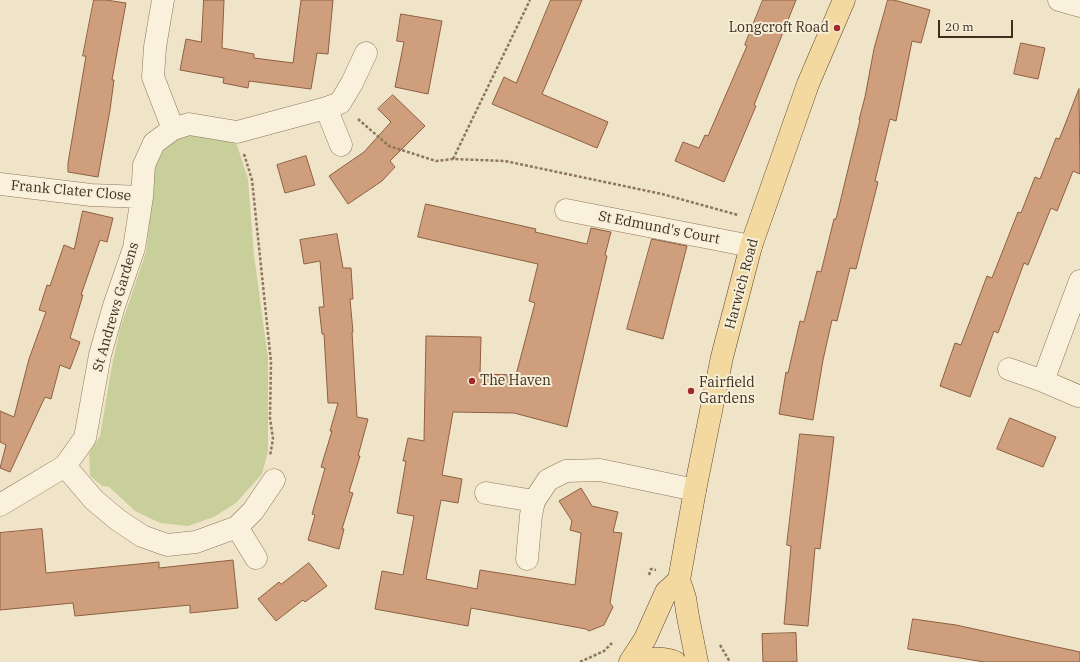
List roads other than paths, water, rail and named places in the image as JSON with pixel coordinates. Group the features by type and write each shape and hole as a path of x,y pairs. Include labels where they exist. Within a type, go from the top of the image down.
{"main road":[{"name":"Harwich Road","path":"698,662 685,598 679,580 695,490 722,357 751,246 808,84 844,0"},
{"path":"630,662 645,639 666,592 679,580"},
{"path":"640,662 648,659 660,658 675,662"}],"street":[{"path":"163,0 155,47 153,77 173,129"},
{"path":"1059,0 1080,6"},
{"path":"341,144 333,106 352,83 366,53"},
{"name":"St Andrews Gardens","path":"0,505 65,466 85,438 100,355 114,306 134,248 142,197 144,165 154,143 173,129 190,124 237,132 333,106"},
{"name":"Frank Clater Close","path":"0,184 91,195 142,197"},
{"name":"St Edmund's Court","path":"566,210 751,246"},
{"path":"1042,381 1080,281"},
{"path":"1009,369 1078,396"},
{"path":"65,466 94,500 118,520 142,536 167,545 196,542 237,527 252,511 274,480"},
{"path":"527,559 534,501 548,480 566,471 600,470 695,490"},
{"path":"486,493 534,501"},
{"path":"237,527 256,558"}],"place":[{"name":"Longcroft Road","path":"837,28"},
{"name":"The Haven","path":"472,381"},
{"name":"Fairfield Gardens","path":"691,391"}]}
